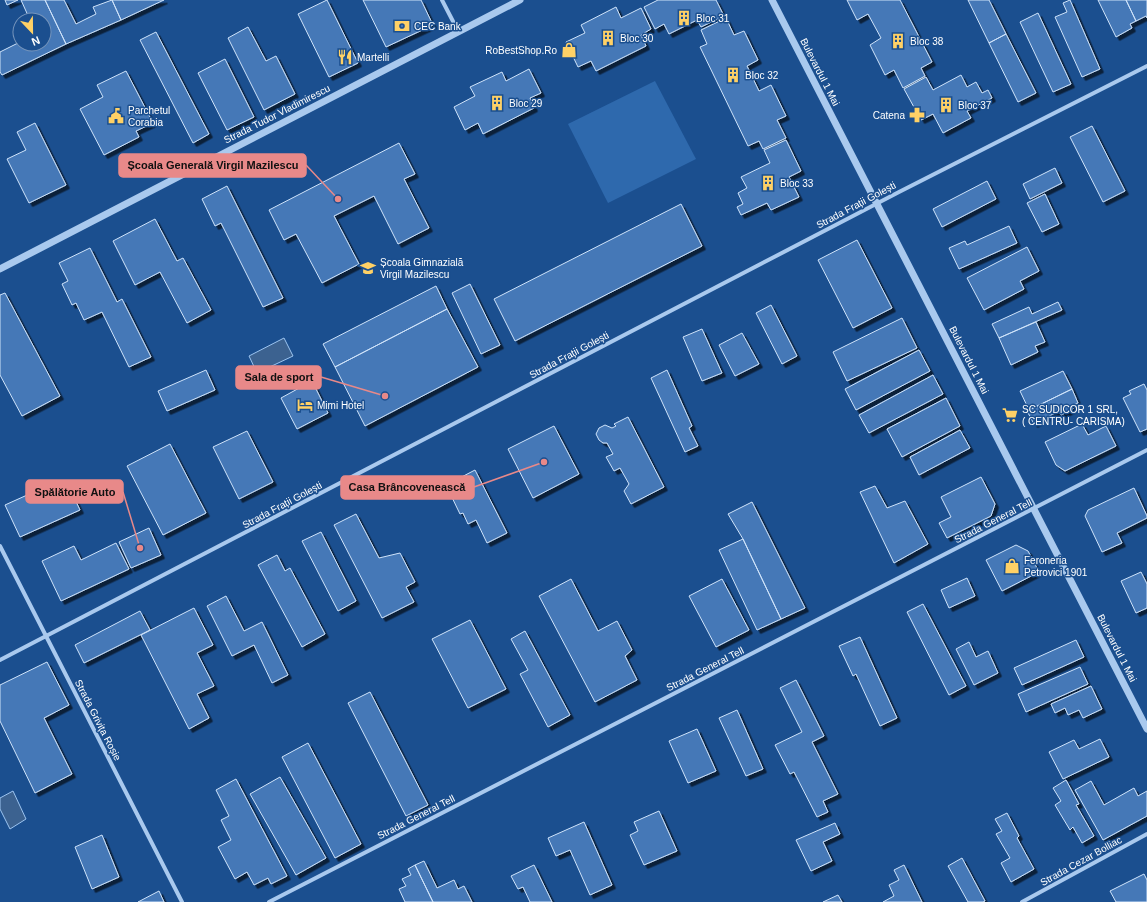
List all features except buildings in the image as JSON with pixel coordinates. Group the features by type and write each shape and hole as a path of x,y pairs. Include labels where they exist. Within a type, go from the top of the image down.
{"street":[{"path":"442,0 458,32"},
{"name":"Strada Tudor Vladimirescu","path":"0,269 520,0"},
{"name":"Bulevardul 1 Mai","path":"772,0 1147,729"},
{"name":"Strada Frații Golești","path":"0,660 877,204 1147,66"},
{"name":"Strada General Tell","path":"269,902 1147,450"},
{"name":"Strada Grivița Roșie","path":"0,546 182,902"},
{"name":"Strada Cezar Bolliac","path":"1022,902 1147,834"}],"shaded area":[{"path":"655,81 696,159 608,203 568,124"},
{"path":"284,338 293,356 257,373 249,356"},
{"path":"13,791 26,819 10,829 0,809 0,798"}],"place":[{"name":"Bloc 31","path":"684,18"},
{"name":"CEC Bank","path":"402,26"},
{"name":"Bloc 30","path":"608,38"},
{"name":"Bloc 38","path":"898,41"},
{"name":"RoBestShop.Ro","path":"569,50"},
{"name":"Martelli","path":"345,57"},
{"name":"Bloc 32","path":"733,75"},
{"name":"Bloc 29","path":"497,103"},
{"name":"Bloc 37","path":"946,105"},
{"name":"Catena","path":"917,115"},
{"name":"Parchetul Corabia","path":"116,116"},
{"name":"Bloc 33","path":"768,183"},
{"name":"Școala Generală Virgil Mazilescu","path":"338,199"},
{"name":"Școala Gimnazială Virgil Mazilescu","path":"368,268"},
{"name":"Sala de sport","path":"385,396"},
{"name":"Mimi Hotel","path":"305,405"},
{"name":"SC SUDICOR 1 SRL, ( CENTRU- CARISMA)","path":"1010,415"},
{"name":"Casa Brâncovenească","path":"544,462"},
{"name":"Spălătorie Auto","path":"140,548"},
{"name":"Feroneria Petrovici 1901","path":"1012,566"}]}
